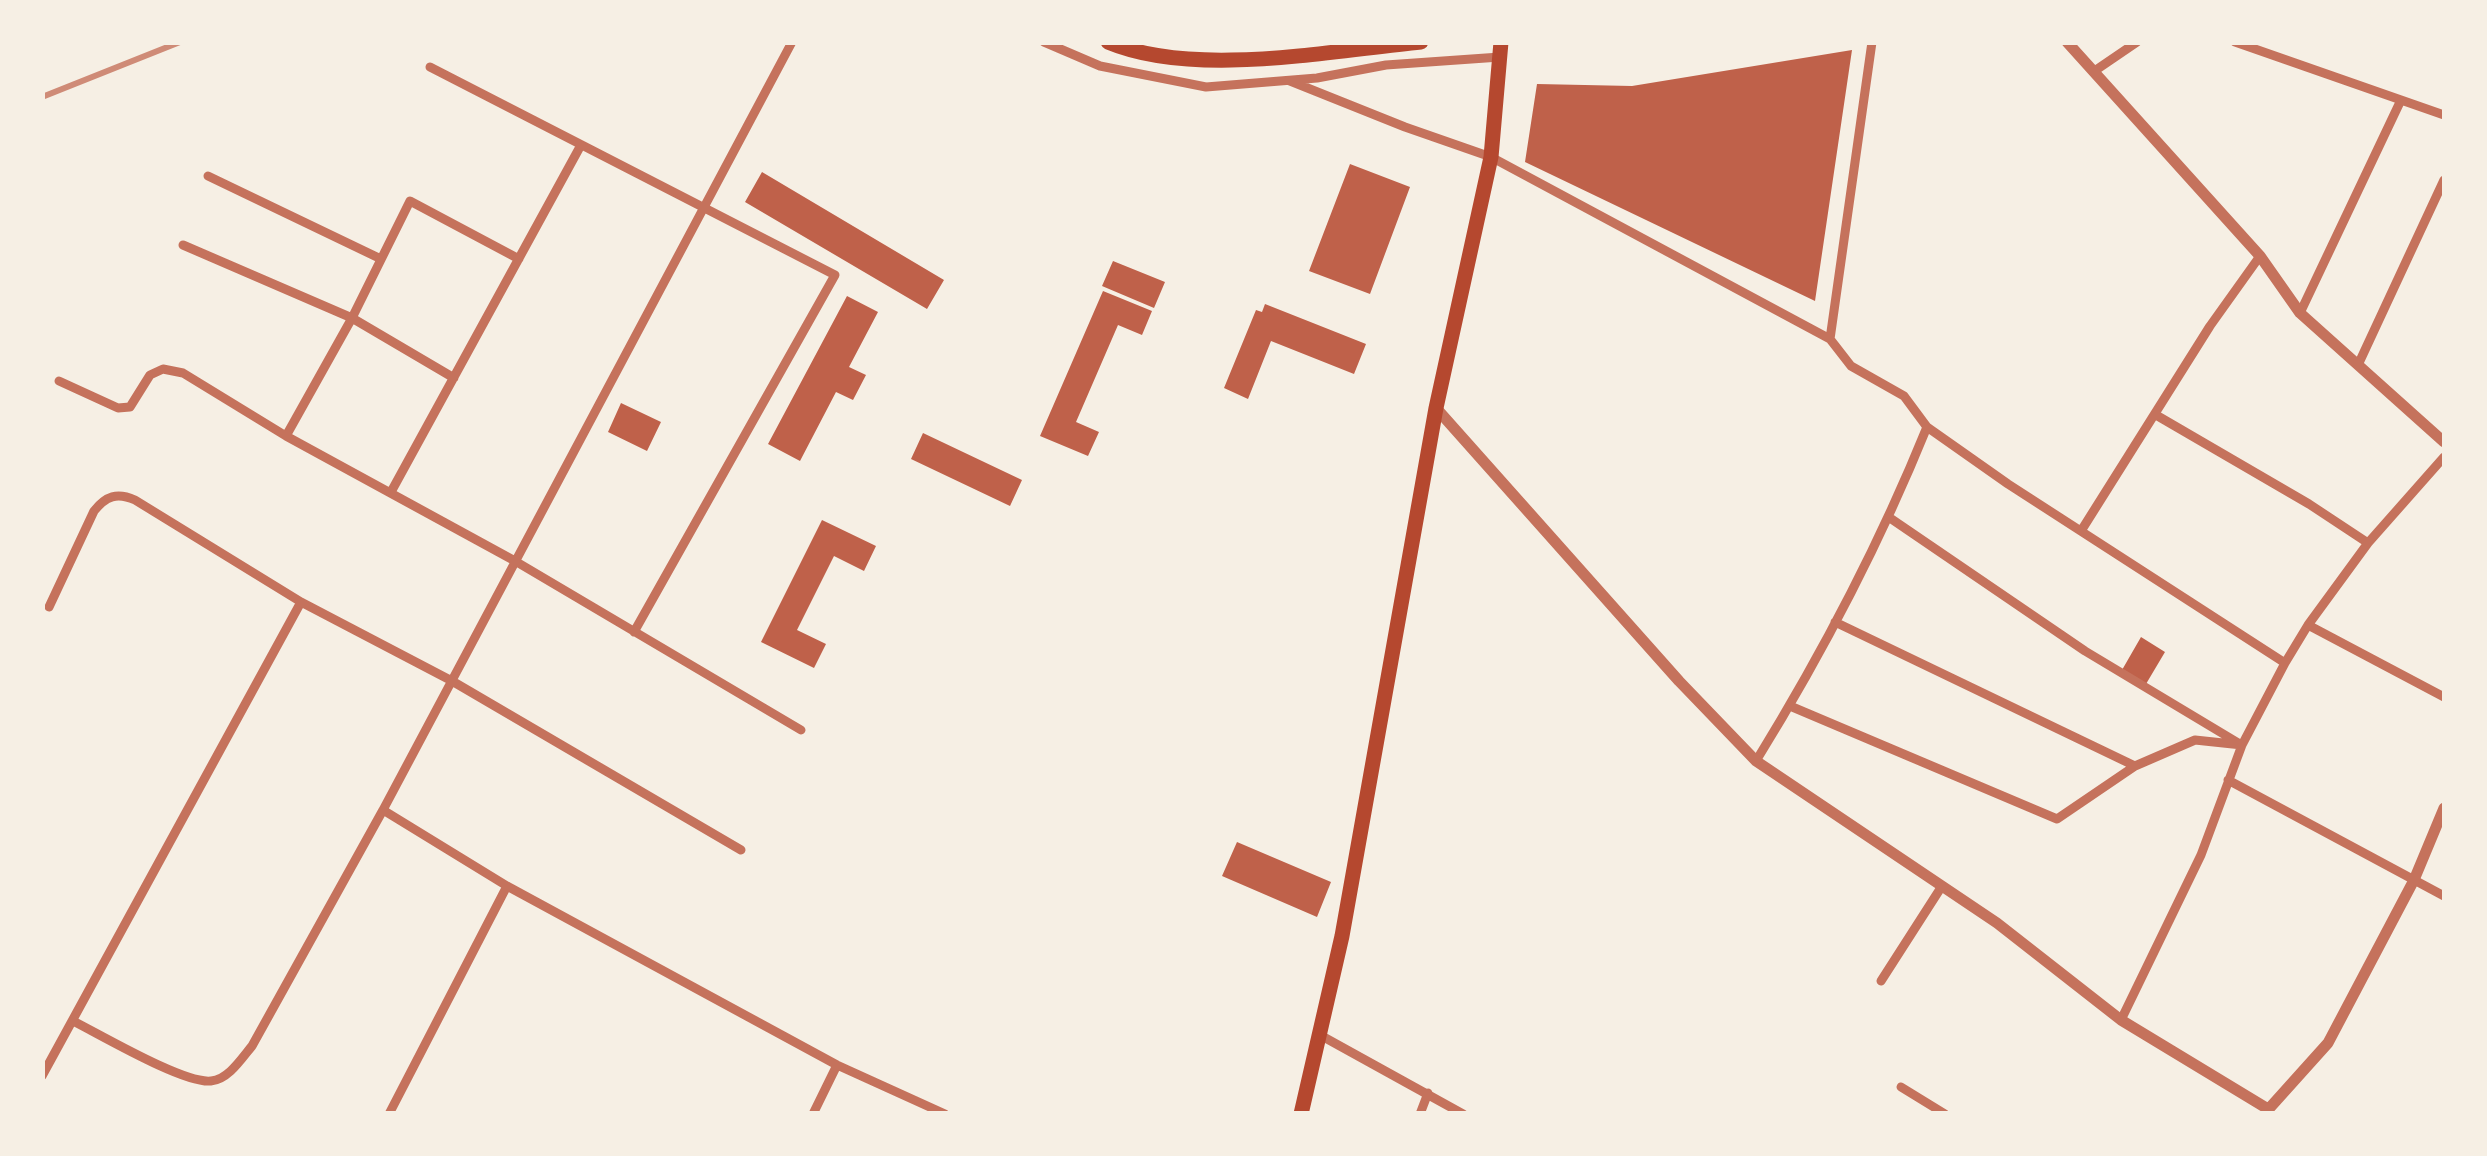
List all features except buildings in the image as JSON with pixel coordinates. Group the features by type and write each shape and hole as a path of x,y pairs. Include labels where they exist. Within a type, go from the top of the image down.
{"main road":[{"path":"1108,42 1126,50 1197,61 1420,42"},
{"path":"1301,1114 1342,936 1436,408 1491,157 1500,50"}],"street":[{"path":"72,1021 191,1079 214,1082 230,1072 252,1046 384,810 792,42"},
{"path":"1044,42 1100,66 1206,88 1290,81 1500,50"},
{"path":"1830,339 1872,42"},
{"path":"2067,42 2260,256 2300,313 2444,442"},
{"path":"2093,72 2137,42"},
{"path":"2235,42 2444,115"},
{"path":"430,67 836,275 634,632"},
{"path":"1290,81 1491,157 1830,339 1851,366 1904,396 1928,427 2285,664"},
{"path":"2300,313 2400,100"},
{"path":"391,492 581,145"},
{"path":"208,176 382,258"},
{"path":"2358,365 2444,180"},
{"path":"286,436 352,318 410,201 519,259"},
{"path":"183,245 352,318 454,378"},
{"path":"2080,531 2210,326 2260,256"},
{"path":"59,381 118,408 130,406 150,376 163,369 183,373 286,436 516,562 800,730"},
{"path":"1436,408 1679,681 1756,761 1997,924 2122,1020 2266,1111 2328,1043 2414,880 2444,808"},
{"path":"2156,415 2368,543"},
{"path":"1756,761 1790,706 1890,518 1928,427"},
{"path":"2122,1020 2202,855 2242,745 2285,664 2308,625 2368,543 2444,456"},
{"path":"49,607 102,501 118,495 135,500 301,602 452,681 740,850"},
{"path":"1890,518 2085,651 2242,745"},
{"path":"42,1076 301,602"},
{"path":"1835,622 2135,766"},
{"path":"2308,625 2444,697"},
{"path":"1790,706 2058,819 2135,766 2195,740 2242,745"},
{"path":"2228,780 2444,896"},
{"path":"384,810 507,886 837,1065 945,1114"},
{"path":"389,1114 507,886"},
{"path":"1880,981 1942,886"},
{"path":"1320,1034 1463,1114"},
{"path":"814,1114 837,1065"},
{"path":"1901,1086 1946,1114"},
{"path":"1420,1114 1428,1093"}],"railway":[{"path":"42,97 180,42"}]}
